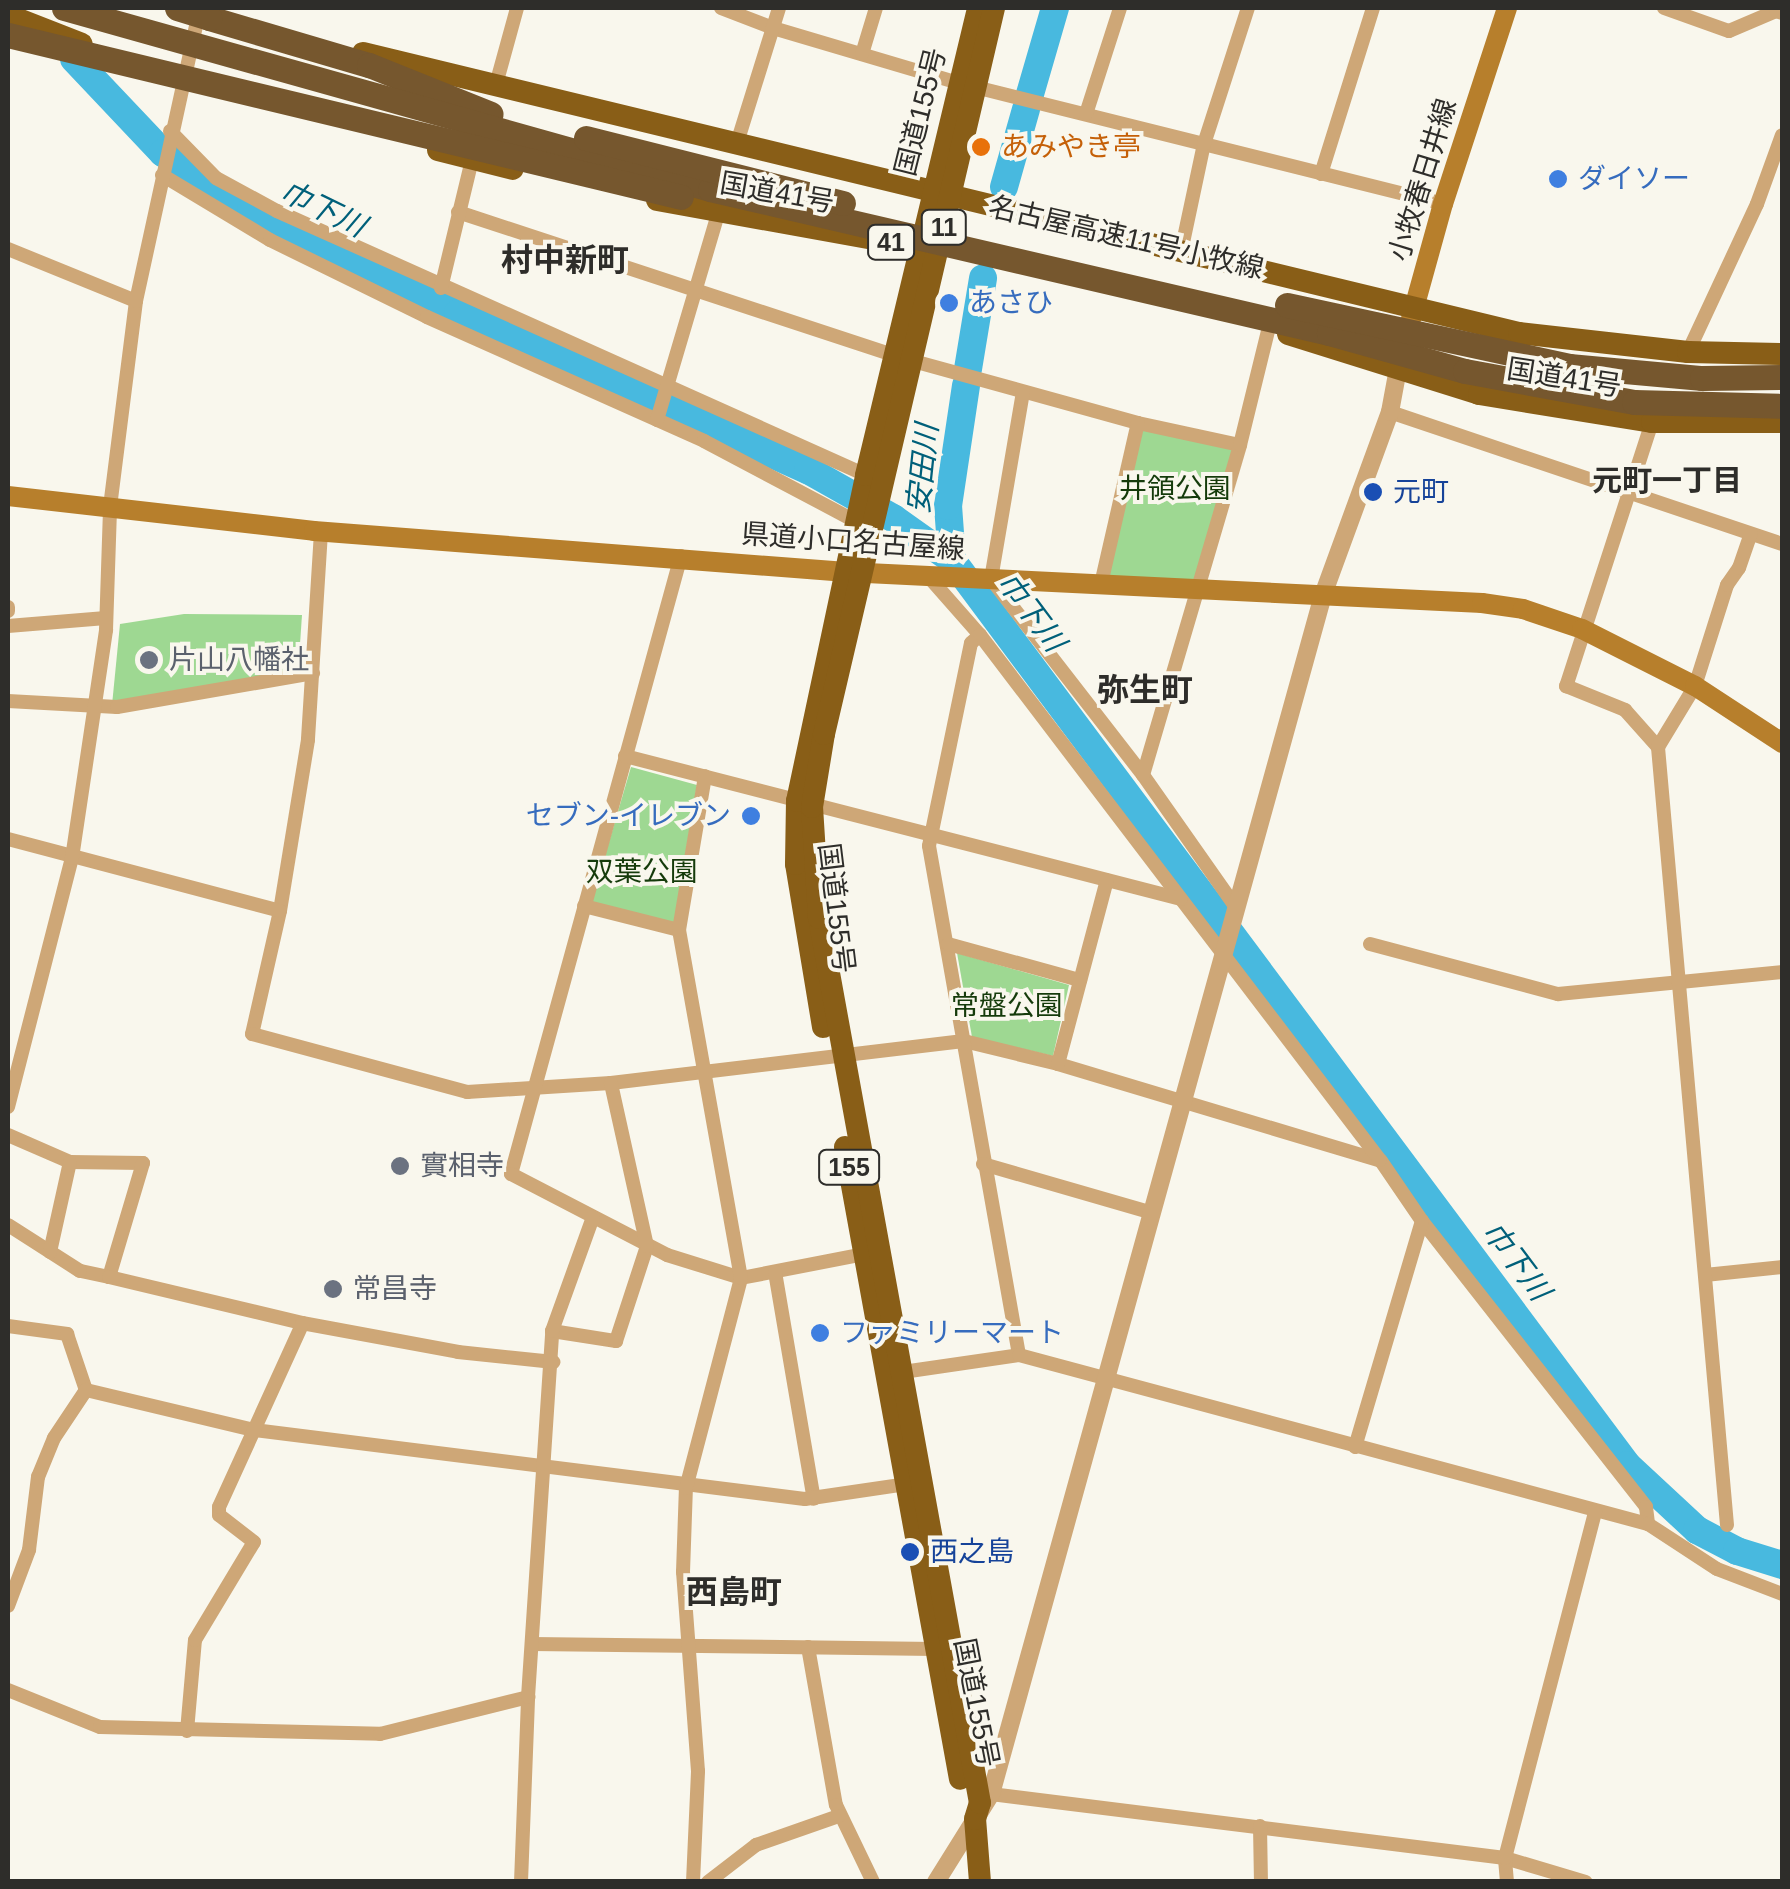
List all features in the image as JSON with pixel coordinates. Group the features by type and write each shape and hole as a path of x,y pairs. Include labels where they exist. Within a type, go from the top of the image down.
{"highway":[{"name":"11","path":"64,8 378,99 824,216"},
{"name":"名古屋高速11号小牧線","path":"119,8 184,30 491,114 957,230 1469,347 1636,374 1782,378"},
{"path":"192,8 369,65 491,114"},
{"name":"国道41号","path":"192,8 495,88 738,143 1518,333 1688,352 1782,354"},
{"name":"国道155号","path":"968,85 978,8"},
{"name":"国道155号","path":"980,1882 975,1819 980,1803 894,1374 836,1054 798,882 811,716 855,572 870,487 968,85 994,8"},
{"name":"国道41号","path":"8,15 182,84 472,160 718,214 929,249 1269,328 1479,394 1652,422 1782,422"},
{"path":"8,35 591,179 768,215 824,216"},
{"name":"名古屋高速11号小牧線","path":"824,216 1330,333 1466,371 1560,391 1634,402 1782,406"},
{"path":"1330,333 1551,380 1615,388 1782,388"},
{"name":"国道155号","path":"836,1054 864,1254 894,1374 906,1484 965,1806 975,1819"}],"main road":[{"name":"小牧春日井線","path":"1398,370 1442,204 1506,8"},
{"name":"県道小口名古屋線","path":"8,496 321,532 855,572 1482,602 1524,609 1582,629 1695,686 1782,743"}],"street":[{"path":"8,1107 72,858 106,618 110,507 136,301 182,84 192,8"},
{"path":"495,88 517,8"},
{"path":"721,8 773,28 968,85 1442,204"},
{"path":"738,143 779,8"},
{"path":"862,54 876,8"},
{"path":"1086,114 1120,8"},
{"path":"1181,252 1204,144 1248,8"},
{"path":"1321,174 1373,8"},
{"path":"1664,8 1729,31 1776,11 1782,13"},
{"path":"170,131 216,178 440,288 668,389 870,487"},
{"path":"1688,352 1757,204 1782,134"},
{"path":"440,288 472,160"},
{"path":"162,176 288,248 863,519"},
{"path":"458,212 904,359 1138,423 1240,445"},
{"path":"656,420 718,214"},
{"path":"8,249 136,301"},
{"path":"1143,775 1240,445 1269,328"},
{"path":"936,1882 990,1794 1322,596 1390,412 1398,370"},
{"path":"1023,392 991,580 1143,775 1235,906"},
{"path":"1390,412 1782,544"},
{"path":"1652,422 1566,686 1625,710 1658,748 1727,1524"},
{"path":"1101,584 1138,423"},
{"path":"321,532 308,740 280,911 252,1034 467,1092 611,1083 964,1041 1058,1064 1180,1104 1382,1161"},
{"path":"1658,748 1695,686 1727,585 1739,568 1751,534"},
{"path":"681,556 511,1174 647,1246 741,1278 864,1254"},
{"path":"928,576 980,635 1382,1161 1422,1221 1646,1507 1648,1524"},
{"path":"8,626 106,618"},
{"path":"980,635 972,643 930,838 983,1164 1019,1354"},
{"path":"8,701 117,707 313,673"},
{"path":"625,756 930,838 1182,899"},
{"path":"693,1882 698,1771 683,1572 686,1488 741,1278 679,930 705,776"},
{"path":"8,839 280,911"},
{"path":"1058,1064 1107,880"},
{"path":"584,906 679,930"},
{"path":"948,944 1080,980"},
{"path":"1370,944 1558,994 1782,972"},
{"path":"552,1331 616,1342 647,1246 611,1083"},
{"path":"8,1135 70,1162 143,1163 109,1277"},
{"path":"50,1252 70,1162"},
{"path":"983,1164 1149,1212"},
{"path":"521,1882 528,1697 552,1331 593,1218"},
{"path":"1355,1447 1422,1221"},
{"path":"8,1226 80,1271 303,1323 458,1352 552,1362"},
{"path":"1705,1276 1782,1268"},
{"path":"775,1272 814,1499"},
{"path":"187,1731 195,1640 254,1542 219,1515 303,1323"},
{"path":"8,1326 67,1334 86,1390"},
{"path":"894,1374 1019,1354 1648,1524 1716,1568 1782,1594"},
{"path":"86,1390 254,1430 686,1488 814,1499 906,1484"},
{"path":"8,1606 29,1550 38,1477 54,1438 86,1390"},
{"path":"1507,1882 1505,1858 1595,1512"},
{"path":"532,1644 936,1648"},
{"path":"808,1647 839,1816 873,1882"},
{"path":"8,1690 100,1727 380,1734 528,1697"},
{"path":"990,1794 1505,1858 1586,1882"},
{"path":"708,1882 756,1845 839,1816"},
{"path":"1260,1826 1262,1882"}],"green space":[{"name":"井領公園","path":"1138,423 1240,445 1201,579 1101,584"},
{"path":"184,614 302,615 298,673 112,705 120,624"},
{"name":"双葉公園","path":"631,767 697,785 674,923 591,903"},
{"name":"常盤公園","path":"957,953 1069,985 1053,1056 972,1037"}],"waterway":[{"name":"安田川","path":"1030,94 1055,8"},
{"name":"巾下川","path":"74,59 163,153 251,210 458,313 808,470 893,518 952,560 1627,1465 1697,1530 1737,1551 1782,1565"},
{"name":"安田川","path":"1004,187 1026,109"},
{"name":"安田川","path":"968,369 983,278"},
{"name":"安田川","path":"952,560 948,506 966,385"}],"place":[{"name":"あみやき亭","path":"981,147"},
{"name":"ダイソー","path":"1558,179"},
{"name":"あさひ","path":"949,303"},
{"name":"元町","path":"1373,492"},
{"name":"片山八幡社","path":"149,660"},
{"name":"セブン-イレブン","path":"751,816"},
{"name":"實相寺","path":"400,1166"},
{"name":"常昌寺","path":"333,1289"},
{"name":"ファミリーマート","path":"820,1333"},
{"name":"西之島","path":"910,1552"}],"district":[{"name":"村中新町","path":"565,260"},
{"name":"元町一丁目","path":"1667,481"},
{"name":"弥生町","path":"1145,690"},
{"name":"西島町","path":"734,1592"}]}
